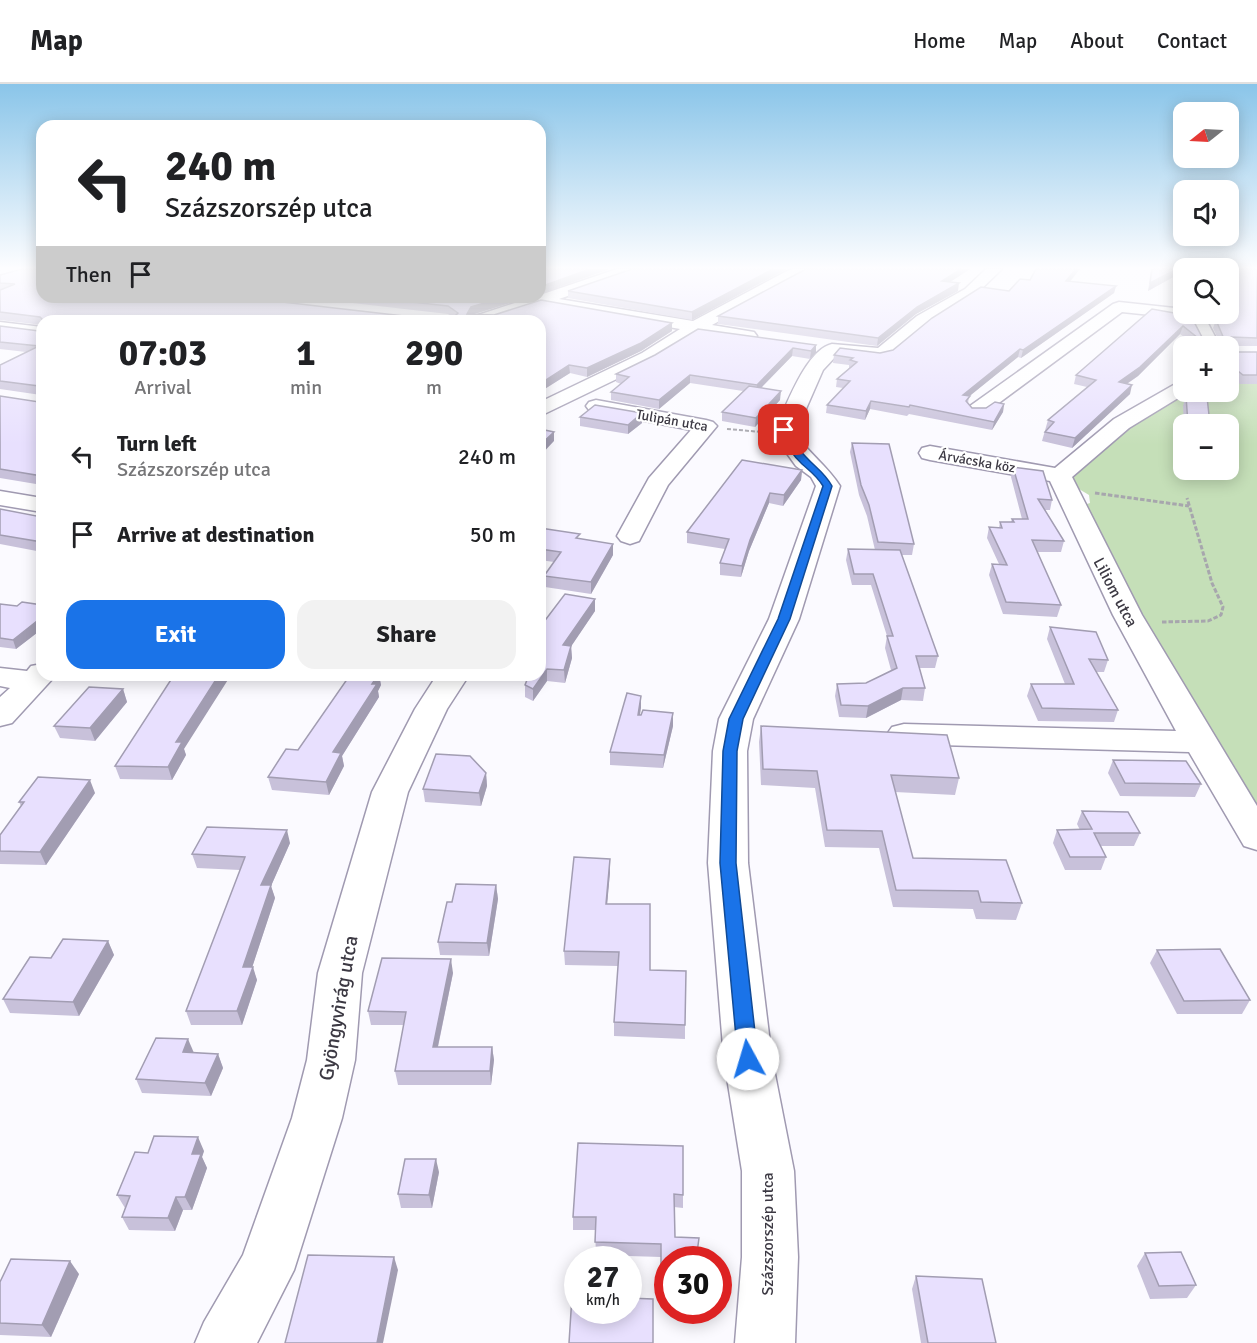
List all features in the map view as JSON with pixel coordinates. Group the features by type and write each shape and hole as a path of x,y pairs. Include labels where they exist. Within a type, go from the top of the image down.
{"street":[{"path":"6,328 36,331"},
{"path":"546,407 648,357 694,328 763,339"},
{"path":"809,346 882,354 914,328"},
{"path":"976,410 1030,369 1093,328"},
{"path":"784,434 814,368 832,349"},
{"path":"1063,482 1113,430 1173,393"},
{"name":"Tulipán utca","path":"562,399 706,426"},
{"path":"630,536 657,483 706,426"},
{"name":"Százszorszép utca","path":"765,1343 770,1257 768,1171 748,1059 728,863 730,751 748,723 828,486 820,473 804,461 784,434"},
{"name":"Árvácska köz","path":"930,453 1063,482"},
{"name":"Liliom utca","path":"1063,482 1083,530 1132,621 1199,742 1257,837"},
{"path":"0,498 36,504"},
{"path":"0,676 36,677"},
{"path":"0,716 36,679"},
{"name":"Gyöngyvirág utca","path":"225,1343 266,1270 317,1118 331,1060 340,972 390,792 431,709 449,681"},
{"path":"871,732 1199,742"}],"path":[{"name":"Tulipán utca","path":"706,426 784,434"},
{"path":"1063,482 1189,506"},
{"path":"1132,621 1208,621 1221,615 1223,607 1212,583 1187,498"}],"green space":[{"path":"1257,361 1257,818 1228,773 1236,768 1221,760 1084,505 1090,503 1089,495 1069,483 1067,477 1118,433 1173,399 1173,402 1239,402 1239,366"}],"building":[{"path":"0,328 36,331 36,346 0,342"},
{"path":"546,328 665,328 641,343 587,368 569,365 546,380"},
{"path":"803,328 891,328 878,338"},
{"path":"920,328 1055,328 1023,350 1020,349 963,395 970,396 966,401 972,408 986,408 995,402 1004,404 994,422 910,405 909,407 871,401 866,411 827,405 850,381 837,379 857,362 850,360 853,358 834,355 840,348 880,353 893,350"},
{"path":"1130,328 1181,328 1140,367 1119,382 1132,385 1075,438 1045,432 1054,422 1048,420 1096,380 1076,375"},
{"path":"1185,328 1197,328 1201,336 1196,336"},
{"path":"1219,328 1257,328 1257,338 1223,336"},
{"path":"698,329 816,345 811,351 793,348 757,385 690,375 659,400 611,392 629,377 616,374 655,355"},
{"path":"36,347 36,386 0,381 0,365"},
{"path":"1239,352 1257,352 1257,375 1243,375 1239,372"},
{"path":"749,386 781,391 756,418 722,412"},
{"path":"0,396 36,402 36,475 0,469"},
{"path":"1186,402 1208,402 1209,414 1187,414"},
{"path":"595,405 642,413 628,425 580,417"},
{"path":"546,430 554,432 546,439"},
{"path":"852,443 889,444 914,544 878,542 869,505 861,485"},
{"path":"742,460 802,470 784,495 770,493 750,540 742,566 720,563 729,539 687,532"},
{"path":"1013,467 1043,471 1052,500 1038,499 1064,541 1032,540 1061,605 1006,602 992,564 1007,565 989,527 1002,528 1000,522 1028,519"},
{"path":"0,509 36,516 36,541 0,535"},
{"path":"546,529 580,534 576,538 613,544 591,582 546,576 561,552 546,550"},
{"path":"848,549 900,550 938,656 916,656 925,688 903,688 868,706 841,705 837,684 866,683 897,668 887,636 893,636 873,574 854,574"},
{"path":"565,594 595,599 563,645 571,646 564,670 546,670 546,619"},
{"path":"22,602 36,604 36,622 13,640 0,638 0,604 17,606"},
{"path":"1050,627 1096,632 1108,660 1089,659 1118,710 1042,708 1031,684 1074,684"},
{"path":"170,681 215,681 176,742 182,742 168,767 115,766"},
{"path":"346,681 374,681 372,684 377,684 333,752 341,753 326,782 268,777 286,749 298,750"},
{"path":"527,681 539,681 533,689 525,685"},
{"path":"89,687 123,689 90,728 54,726"},
{"path":"627,693 641,696 638,715 641,715 643,710 673,713 664,755 610,752"},
{"path":"761,726 947,735 959,778 891,775 913,858 1006,860 1022,903 981,902 978,891 896,890 882,831 827,830 817,771 763,769"},
{"path":"436,754 470,756 486,773 479,793 423,789"},
{"path":"1113,760 1186,761 1201,784 1125,783"},
{"path":"38,777 90,780 40,852 0,851 0,835 24,802 19,802"},
{"path":"1082,811 1128,812 1140,833 1094,833 1106,857 1070,857 1057,830 1092,829"},
{"path":"207,827 287,830 261,885 271,885 243,967 253,967 237,1011 186,1011 245,857 192,854"},
{"path":"574,857 610,859 606,904 650,904 650,970 686,971 685,1025 614,1022 619,952 564,951"},
{"path":"456,884 496,885 487,943 438,942 447,902 452,902"},
{"path":"63,939 108,941 73,1002 3,999 30,957 51,958"},
{"path":"1220,949 1250,1000 1184,1001 1157,950"},
{"path":"382,958 451,959 433,1047 492,1047 490,1071 395,1071 406,1012 368,1011"},
{"path":"156,1038 188,1039 183,1052 218,1054 205,1083 136,1079"},
{"path":"154,1136 198,1137 192,1154 201,1154 185,1197 176,1197 168,1218 122,1217 130,1196 117,1195 135,1152 148,1153"},
{"path":"578,1143 683,1146 683,1195 674,1194 675,1237 699,1238 698,1246 595,1242 596,1217 573,1217"},
{"path":"405,1159 436,1159 429,1195 398,1194"},
{"path":"1181,1252 1196,1285 1159,1286 1145,1253"},
{"path":"308,1255 394,1257 377,1343 285,1343"},
{"path":"11,1259 70,1261 42,1325 0,1323 0,1282"},
{"path":"916,1276 982,1279 996,1343 928,1343"},
{"path":"642,1299 653,1299 653,1343 569,1343 570,1324 642,1324"}],"route":[{"path":"748,1059 728,863 730,751 736,719 784,619 828,486 820,473 804,461 784,434 784,430"}]}
